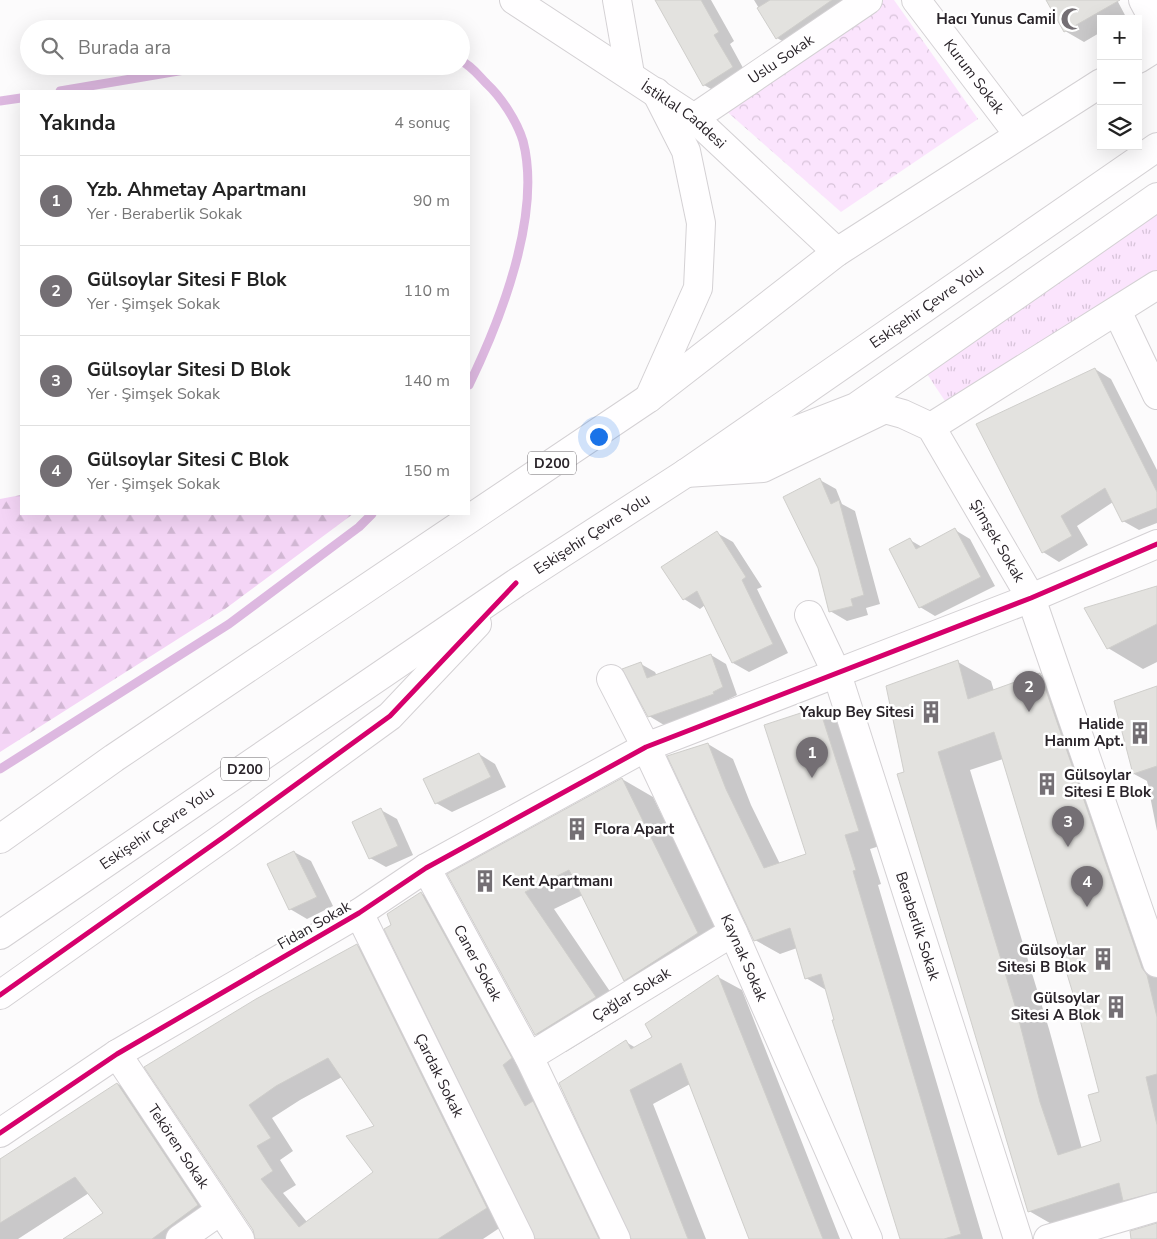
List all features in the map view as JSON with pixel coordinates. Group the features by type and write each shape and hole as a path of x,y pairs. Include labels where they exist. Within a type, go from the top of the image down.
{"main road":[{"name":"İstiklal Caddesi","path":"514,0 630,74 694,118 837,252"},
{"path":"617,0 630,74"},
{"name":"Uslu Sokak","path":"694,118 868,0"},
{"name":"Kurum Sokak","path":"916,0 1015,130"},
{"path":"1142,52 1152,33 1143,0"},
{"path":"837,252 1015,130 1036,106 1097,65"},
{"name":"D200","path":"0,838 114,758 649,398 837,252 1097,86"},
{"path":"649,398 698,288 701,223 686,151 656,92"},
{"name":"Eskişehir Çevre Yolu","path":"0,935 516,583 686,473 1157,147"},
{"path":"686,473 856,407 1157,197"},
{"path":"686,473 763,468 885,409 903,414 931,427 1157,285"},
{"path":"1117,311 1157,395"},
{"name":"Şimşek Sokak","path":"931,427 1031,598 1157,962"},
{"name":"Fidan Sokak","path":"0,1133 117,1054 359,913 426,868 646,747 1031,598 1157,544"},
{"path":"0,995 225,836 390,716 516,583"},
{"name":"Beraberlik Sokak","path":"809,615 837,674 1018,1239"},
{"name":"Kaynak Sokak","path":"612,680 646,747 733,932 868,1239"},
{"path":"0,832 114,758"},
{"name":"Caner Sokak","path":"426,868 529,1057 616,1239"},
{"name":"Çardak Sokak","path":"359,913 514,1237"},
{"name":"Çağlar Sokak","path":"529,1057 733,932"},
{"name":"Tekören Sokak","path":"117,1054 240,1239"},
{"path":"1048,1239 1157,1207"},
{"path":"180,1239 220,1211"}],"green space":[{"path":"870,0 894,0 978,119 841,212 724,109"},
{"path":"1157,213 1157,276 951,410 925,371"},
{"path":"20,495 20,515 352,515 225,609 0,752 0,499"}],"building":[{"path":"655,0 701,0 719,32 714,35 733,67 703,86"},
{"path":"770,0 832,0 776,39 757,8"},
{"name":"Hacı Yunus Camiİ","path":"1046,0 1120,0 1064,32"},
{"path":"1095,368 1157,492 1157,508 1122,522 1105,488 1061,516 1072,536 1042,553 976,424"},
{"path":"820,478 831,504 839,500 864,595 851,599 853,606 829,612 818,568 783,497"},
{"path":"955,528 981,577 919,608 889,549 910,538 916,549"},
{"path":"717,531 746,577 742,580 773,644 732,663 697,591 683,600 661,567"},
{"path":"1157,586 1157,624 1107,649 1084,608"},
{"path":"711,654 723,687 713,692 714,694 648,717 622,669 641,662 647,678"},
{"path":"958,660 968,699 1040,673 1142,968 1147,975 1157,1017 1157,1074 1146,1077 1157,1125 1157,1192 1123,1201 1119,1183 1028,1212 897,774 904,772 886,686","holes":["994,732 1074,997 1099,1092 1088,1095 1101,1141 1058,1155 1040,1102 1016,1009 938,752"]},
{"name":"Halide Hanım Apt.","path":"1157,686 1157,766 1133,774 1114,701"},
{"path":"819,707 859,831 845,835 856,870 853,871 961,1234 944,1239 900,1239 832,1020 834,1020 821,974 805,979 790,928 754,941 667,756 708,743 726,789 764,868 806,854 764,725"},
{"path":"479,753 491,777 435,804 423,779"},
{"path":"622,778 698,933 624,981 569,870 525,892 596,997 535,1035 447,874"},
{"path":"381,808 398,846 369,859 352,822"},
{"path":"294,851 317,897 289,910 267,864"},
{"path":"421,892 512,1058 503,1065 525,1106 533,1101 599,1239 535,1239 384,929 391,925 387,914"},
{"path":"357,944 487,1208 438,1239 255,1239 253,1230 144,1067 256,999","holes":["328,1058 374,1126 346,1136 373,1172 299,1227 261,1179 273,1171 257,1146 271,1138 249,1105 276,1086"]},
{"path":"718,975 823,1239 749,1239 681,1063 630,1090 688,1239 631,1239 559,1083 626,1040 631,1049 652,1037 645,1024"},
{"path":"117,1083 198,1205 152,1239 63,1239 103,1213 75,1177 0,1223 0,1159"},
{"path":"1157,1223 1157,1239 1131,1239 1130,1231"}],"waterway":[{"path":"470,67 498,96 517,125 523,141 527,170 527,201 523,233 515,266 494,329 470,383"},
{"path":"66,90 155,75"},
{"path":"0,101 20,98"},
{"path":"0,769 229,624 359,527 371,515"}],"cycle path":[{"path":"0,1133 117,1054 359,913 426,868 646,747 1031,598 1157,544"},
{"path":"0,995 225,836 390,716 516,583"}],"place":[{"name":"Hacı Yunus Camiİ","path":"1072,19"},
{"name":"Yakup Bey Sitesi","path":"931,712"},
{"name":"Gülsoylar Sitesi F Blok","path":"1029,712"},
{"name":"Halide Hanım Apt.","path":"1140,733"},
{"name":"Yzb. Ahmetay Apartmanı","path":"812,778"},
{"name":"Gülsoylar Sitesi E Blok","path":"1047,784"},
{"name":"Flora Apart","path":"577,829"},
{"name":"Gülsoylar Sitesi D Blok","path":"1068,847"},
{"name":"Kent Apartmanı","path":"485,881"},
{"name":"Gülsoylar Sitesi C Blok","path":"1087,907"},
{"name":"Gülsoylar Sitesi B Blok","path":"1103,959"},
{"name":"Gülsoylar Sitesi A Blok","path":"1116,1007"}]}
